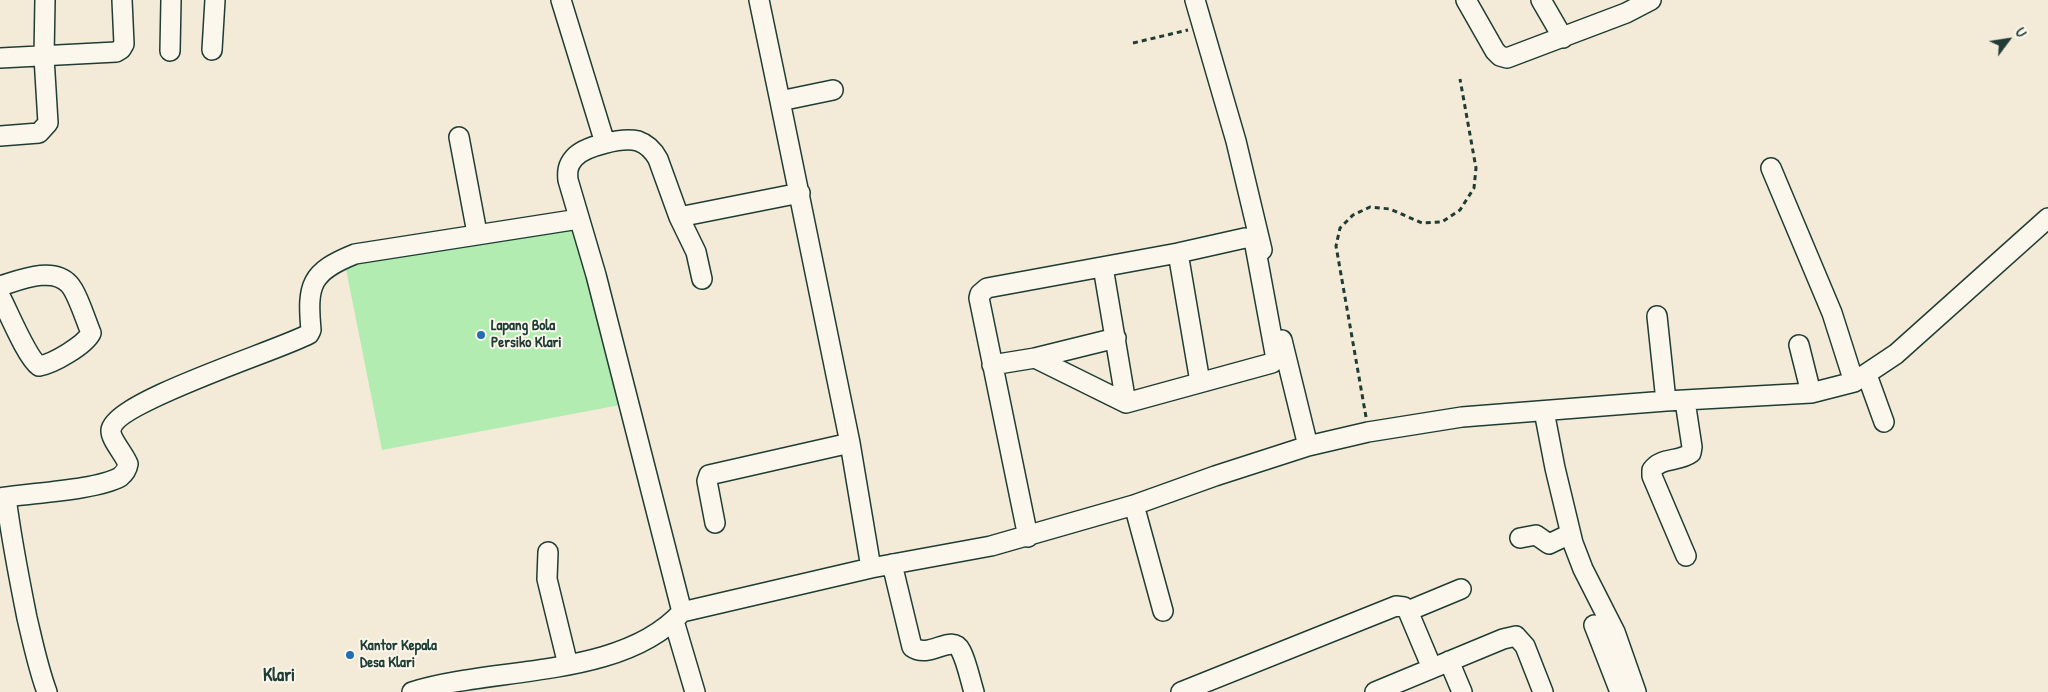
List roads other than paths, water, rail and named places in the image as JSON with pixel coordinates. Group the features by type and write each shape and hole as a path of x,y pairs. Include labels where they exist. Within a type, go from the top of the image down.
{"street":[{"path":"0,136 39,133 48,123 44,57 46,0"},
{"path":"0,58 116,52 124,44 122,0"},
{"path":"170,51 171,0"},
{"path":"212,50 215,0"},
{"path":"561,0 606,143"},
{"path":"759,0 850,444 870,568"},
{"path":"1195,0 1236,141 1257,239 1308,446"},
{"path":"1466,0 1500,56 1507,58 1563,38 1623,6 1652,0"},
{"path":"1541,0 1563,38"},
{"path":"780,101 833,90"},
{"path":"459,137 477,233"},
{"path":"695,692 596,274 568,180 567,171 578,154 606,143 636,141 653,150 679,217 696,252 702,279"},
{"path":"1771,168 1861,379 1884,422"},
{"path":"679,217 800,193"},
{"path":"47,692 37,661 22,595 3,497 88,486 122,475 127,471 128,464 111,435 111,429 117,420 170,391 209,373 310,334 309,292 318,276 334,262 355,254 579,218"},
{"path":"421,691 450,682 568,665 610,656 642,642 678,616 870,568 991,546 1028,537 1134,505 1308,446 1368,432 1462,417 1666,401 1810,393 1861,379 1896,354 2048,218"},
{"path":"1028,537 979,298 984,290 1178,253 1245,238 1257,239"},
{"path":"1035,358 1126,403 1272,363 1276,359 1257,239"},
{"path":"1178,253 1200,382"},
{"path":"1103,267 1126,403"},
{"path":"0,286 46,275 55,275 62,278 71,285 91,333 88,340 45,365 40,366 35,363 29,353 0,296"},
{"path":"1657,316 1666,401"},
{"path":"992,364 1035,358 1116,338"},
{"path":"1799,345 1810,393"},
{"path":"1685,401 1692,447 1691,452 1687,456 1660,462 1655,465 1652,470 1652,476 1686,556"},
{"path":"1544,411 1554,468 1570,534 1583,568 1618,639 1636,692"},
{"path":"714,523 707,481 709,476 850,444"},
{"path":"1134,505 1163,611"},
{"path":"1520,538 1536,535 1549,544 1570,534"},
{"path":"548,552 547,579 568,665"},
{"path":"892,564 912,646 918,651 926,652 950,643 957,646 961,652 974,692"},
{"path":"1408,611 1461,589"},
{"path":"1181,692 1396,606 1404,607 1408,611 1440,664 1462,692"},
{"path":"1594,625 1620,692"},
{"path":"1375,692 1440,664 1503,639 1516,636 1525,646 1543,692"}],"place":[{"name":"Lapang Bola Persiko Klari","path":"481,335"},
{"name":"Kantor Kepala Desa Klari","path":"350,655"}],"district":[{"name":"Klari","path":"279,676"}]}
